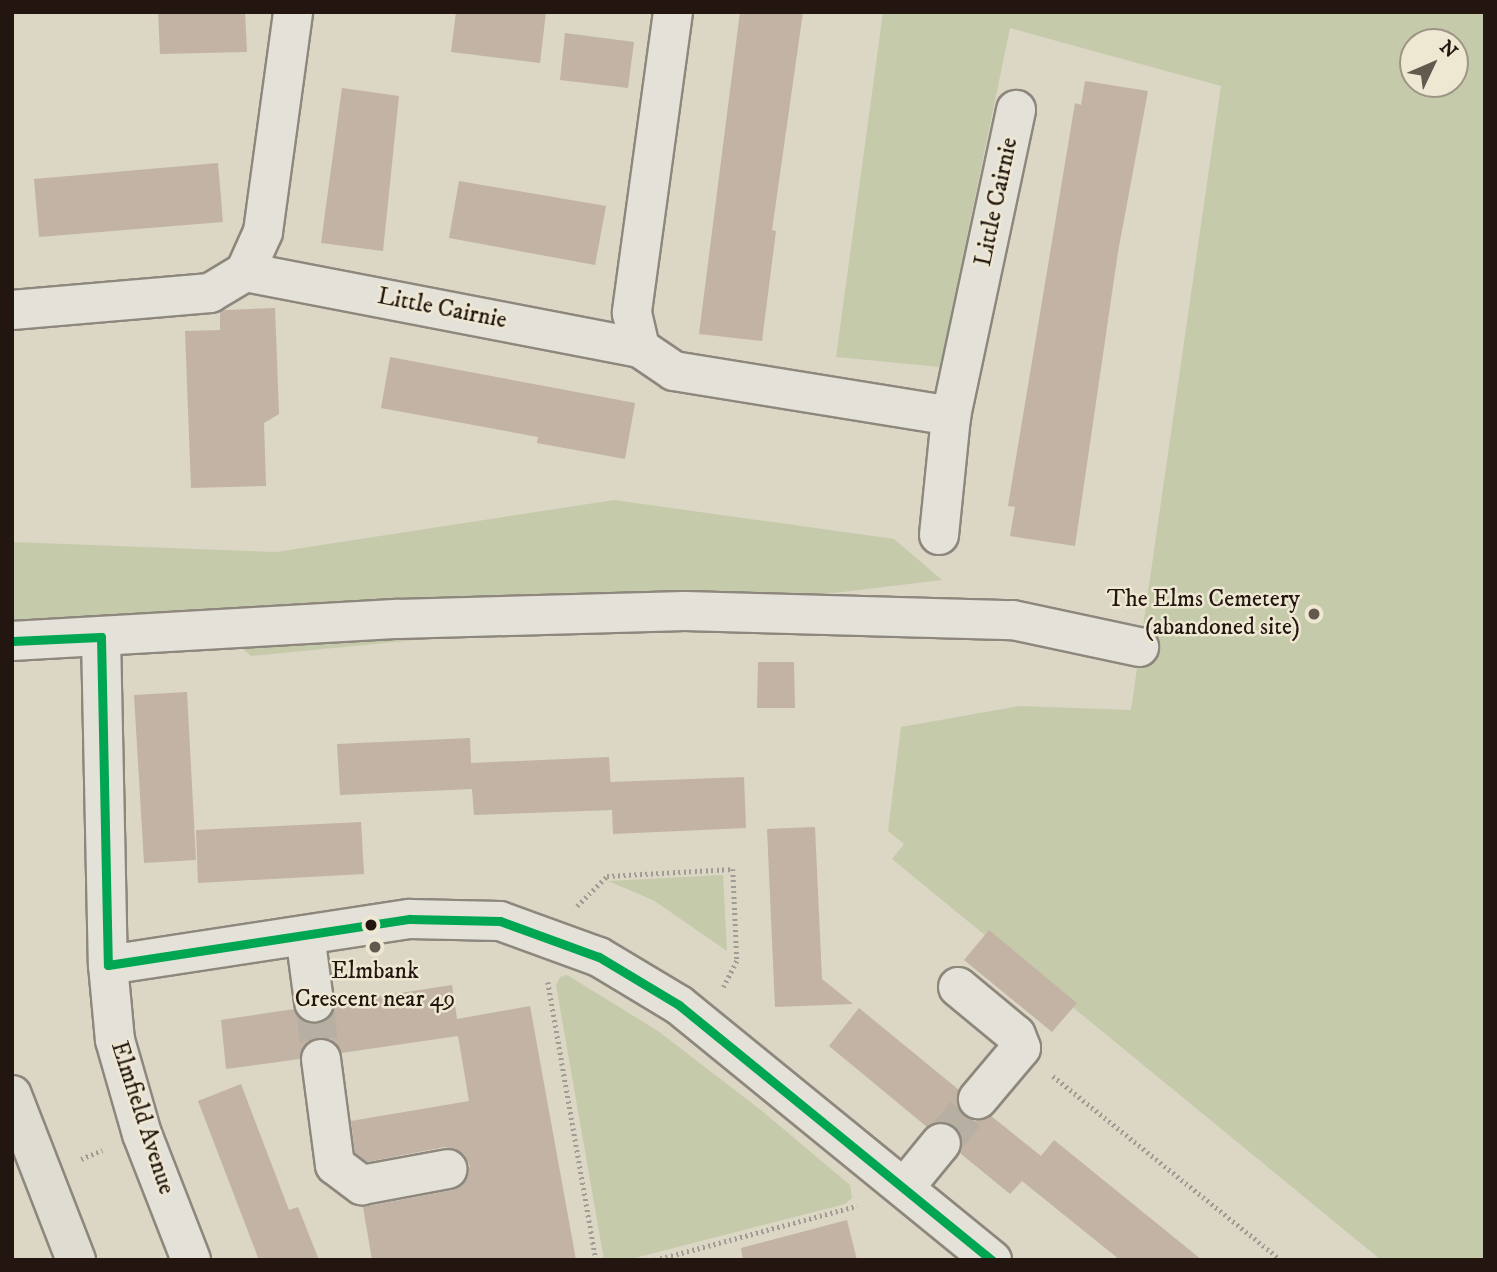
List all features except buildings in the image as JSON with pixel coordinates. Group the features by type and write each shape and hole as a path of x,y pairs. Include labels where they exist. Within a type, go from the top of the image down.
{"main road":[{"path":"12,1095 76,1260"}],"street":[{"path":"12,310 210,293 244,272 263,232 293,12"},
{"path":"640,348 632,313 674,12"},
{"name":"Little Cairnie","path":"939,535 951,416 1016,110"},
{"name":"Little Cairnie","path":"244,272 640,348 674,371 951,416"},
{"path":"12,640 223,628 685,611 1013,620 1139,647"},
{"name":"Elmfield Avenue","path":"101,637 108,965 115,1040 142,1134 191,1260"},
{"path":"108,965 410,919 500,921 599,957 678,1005 992,1260"},
{"path":"305,935 314,1002"},
{"path":"958,987 1016,1035 1021,1048 978,1099"},
{"path":"321,1059 335,1165 362,1185 448,1169"},
{"path":"899,1184 942,1143"}],"path":[{"path":"596,1260 548,981 545,938 607,876 733,869 737,961 704,1027"},
{"path":"1021,1048 1281,1260"},
{"path":"43,1175 142,1134"},
{"path":"655,1260 862,1205 899,1184"}],"green space":[{"name":"The Elms Cemetery (abandoned site)","path":"883,12 1485,12 1485,1260 1381,1260 892,859 904,844 888,831 901,727 1020,706 1131,710 1221,86 1010,28 940,367 836,357"},
{"path":"614,500 894,539 942,580 560,626 251,656 212,621 12,628 12,542 276,552"},
{"path":"723,875 727,951 653,900 608,881"},
{"path":"567,975 658,1031 762,1111 850,1185 852,1198 845,1204 627,1260 604,1260 556,985 560,977"}],"tunnel":[{"path":"314,1002 321,1059"},
{"path":"941,1143 978,1099"}],"transit line":[{"path":"12,641 101,637 108,965 410,919 500,921 599,957 679,1005 992,1260"}],"place":[{"name":"The Elms Cemetery (abandoned site)","path":"1314,614"},
{"name":"Elmbank Crescent near 49","path":"375,947"}]}
